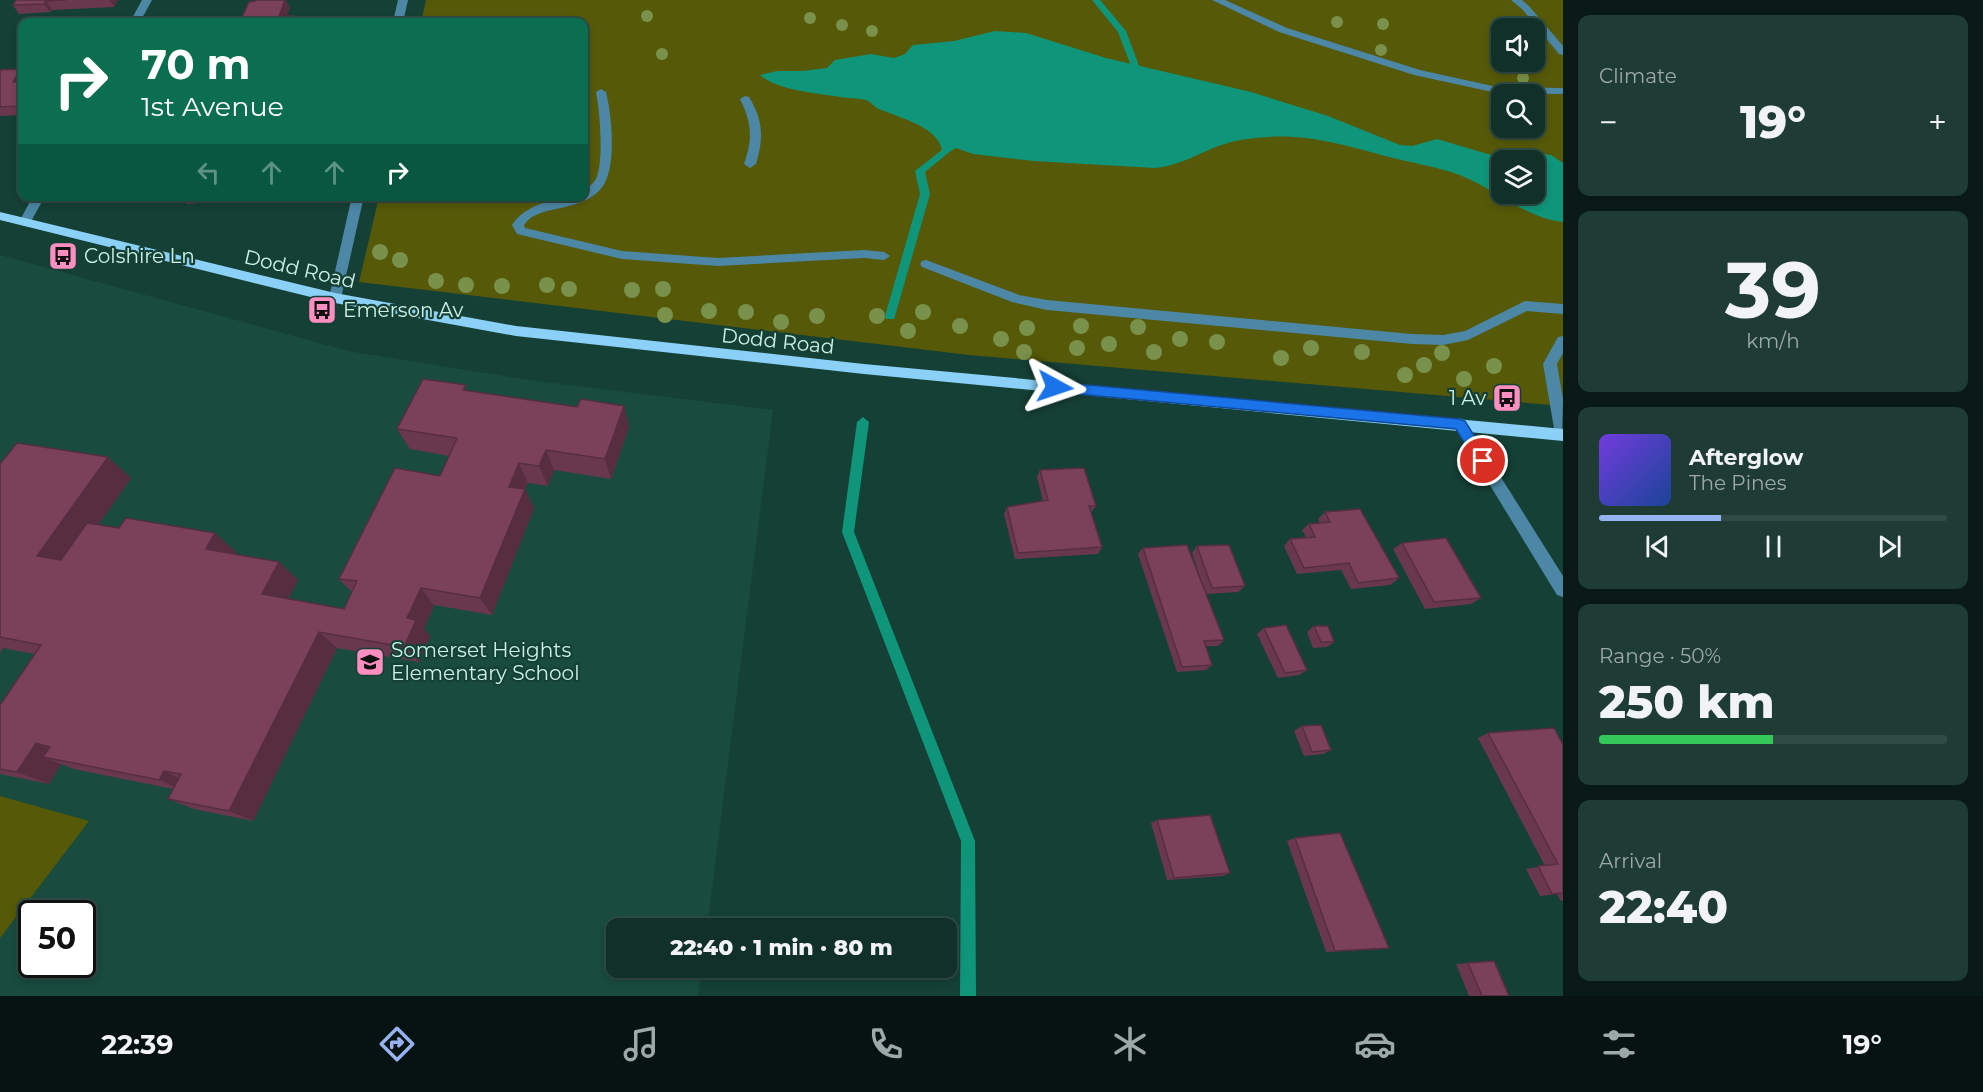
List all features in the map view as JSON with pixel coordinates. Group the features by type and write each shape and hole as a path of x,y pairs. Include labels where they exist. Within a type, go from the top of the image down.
{"main road":[{"name":"Dodd Road","path":"0,216 335,298 516,332 864,369 1563,434"}],"street":[{"path":"137,18 147,0"},
{"path":"399,18 403,0"},
{"path":"1218,0 1283,30 1418,73 1497,90 1563,91"},
{"path":"1516,0 1526,8 1563,52"},
{"path":"588,193 597,187 603,176 605,132 604,105 600,92"},
{"path":"745,99 758,125 759,138 750,164"},
{"path":"25,222 36,201"},
{"path":"335,298 357,201"},
{"path":"575,201 529,212 519,220 518,225 521,231 622,255 718,262 864,254 884,256"},
{"path":"926,264 1017,299 1047,305 1412,339 1443,340 1468,335 1525,306 1563,309"},
{"path":"1563,341 1550,364 1563,434"},
{"path":"1460,424 1563,590"}],"shaded area":[{"path":"426,0 1563,0 1563,406 969,355 359,282 378,201 588,201 588,18 422,18"},
{"path":"995,31 1026,33 1106,58 1251,92 1328,116 1400,145 1412,146 1437,139 1491,155 1491,191 1465,177 1437,168 1318,140 1300,138 1262,137 1241,140 1177,163 1155,168 1033,161 973,154 956,148 947,153 942,151 934,135 926,129 877,108 868,101 789,88 760,75 777,71 827,68 835,60 871,54 894,58 905,54 913,45 954,41"},
{"path":"1545,154 1551,155 1563,163 1563,222 1533,214 1514,204 1545,204"},
{"name":"Somerset Heights Elementary School","path":"0,255 348,351 528,380 773,410 708,918 606,918 606,978 701,978 698,996 0,996"},
{"path":"0,796 89,821 29,900 18,900 18,914 0,938"}],"building":[{"path":"16,0 66,0 46,1 44,4 13,5"},
{"path":"285,0 279,16 294,16 293,18 242,18 249,2"},
{"path":"18,69 13,82 18,81 18,106 0,107 0,70"},
{"path":"423,379 466,385 463,390 577,407 581,399 624,406 605,459 546,450 539,466 519,463 509,487 525,489 480,598 421,588 407,618 416,620 404,647 319,632 229,811 168,799 181,774 164,771 159,780 43,757 50,747 36,743 17,772 0,769 0,705 41,645 0,637 0,464 17,443 108,457 37,556 61,560 87,523 119,528 126,518 215,533 206,549 279,562 262,594 344,609 357,581 339,579 395,468 440,476 457,438 397,429"},
{"path":"1084,468 1096,506 1089,506 1102,547 1018,553 1007,507 1048,500 1040,470"},
{"path":"1360,509 1399,578 1358,583 1349,563 1304,568 1290,539 1315,537 1309,524 1330,522 1325,512"},
{"path":"1446,538 1481,598 1434,602 1402,543"},
{"path":"1187,545 1224,640 1204,641 1212,665 1182,667 1143,548"},
{"path":"1229,545 1245,586 1212,588 1197,546"},
{"path":"1286,625 1307,670 1285,673 1264,628"},
{"path":"1314,626 1328,626 1334,642 1321,642"},
{"path":"1321,725 1331,750 1312,752 1302,726"},
{"path":"1554,728 1563,745 1563,893 1552,894 1538,866 1558,864 1488,733"},
{"path":"1210,815 1230,873 1174,878 1157,820"},
{"path":"1340,833 1389,948 1335,951 1295,838"},
{"path":"1494,961 1509,996 1482,996 1468,963"}],"waterway":[{"path":"1096,0 1122,31 1140,79"},
{"path":"890,316 925,194 920,171 956,142"},
{"path":"863,422 848,532 968,841 968,996"}],"place":[{"name":"Colshire Ln","path":"63,256"},
{"name":"Emerson Av","path":"322,310"},
{"name":"1 Av","path":"1507,398"},
{"name":"Somerset Heights Elementary School","path":"370,662"}],"route":[{"path":"1055,387 1460,424 1483,461"}]}
